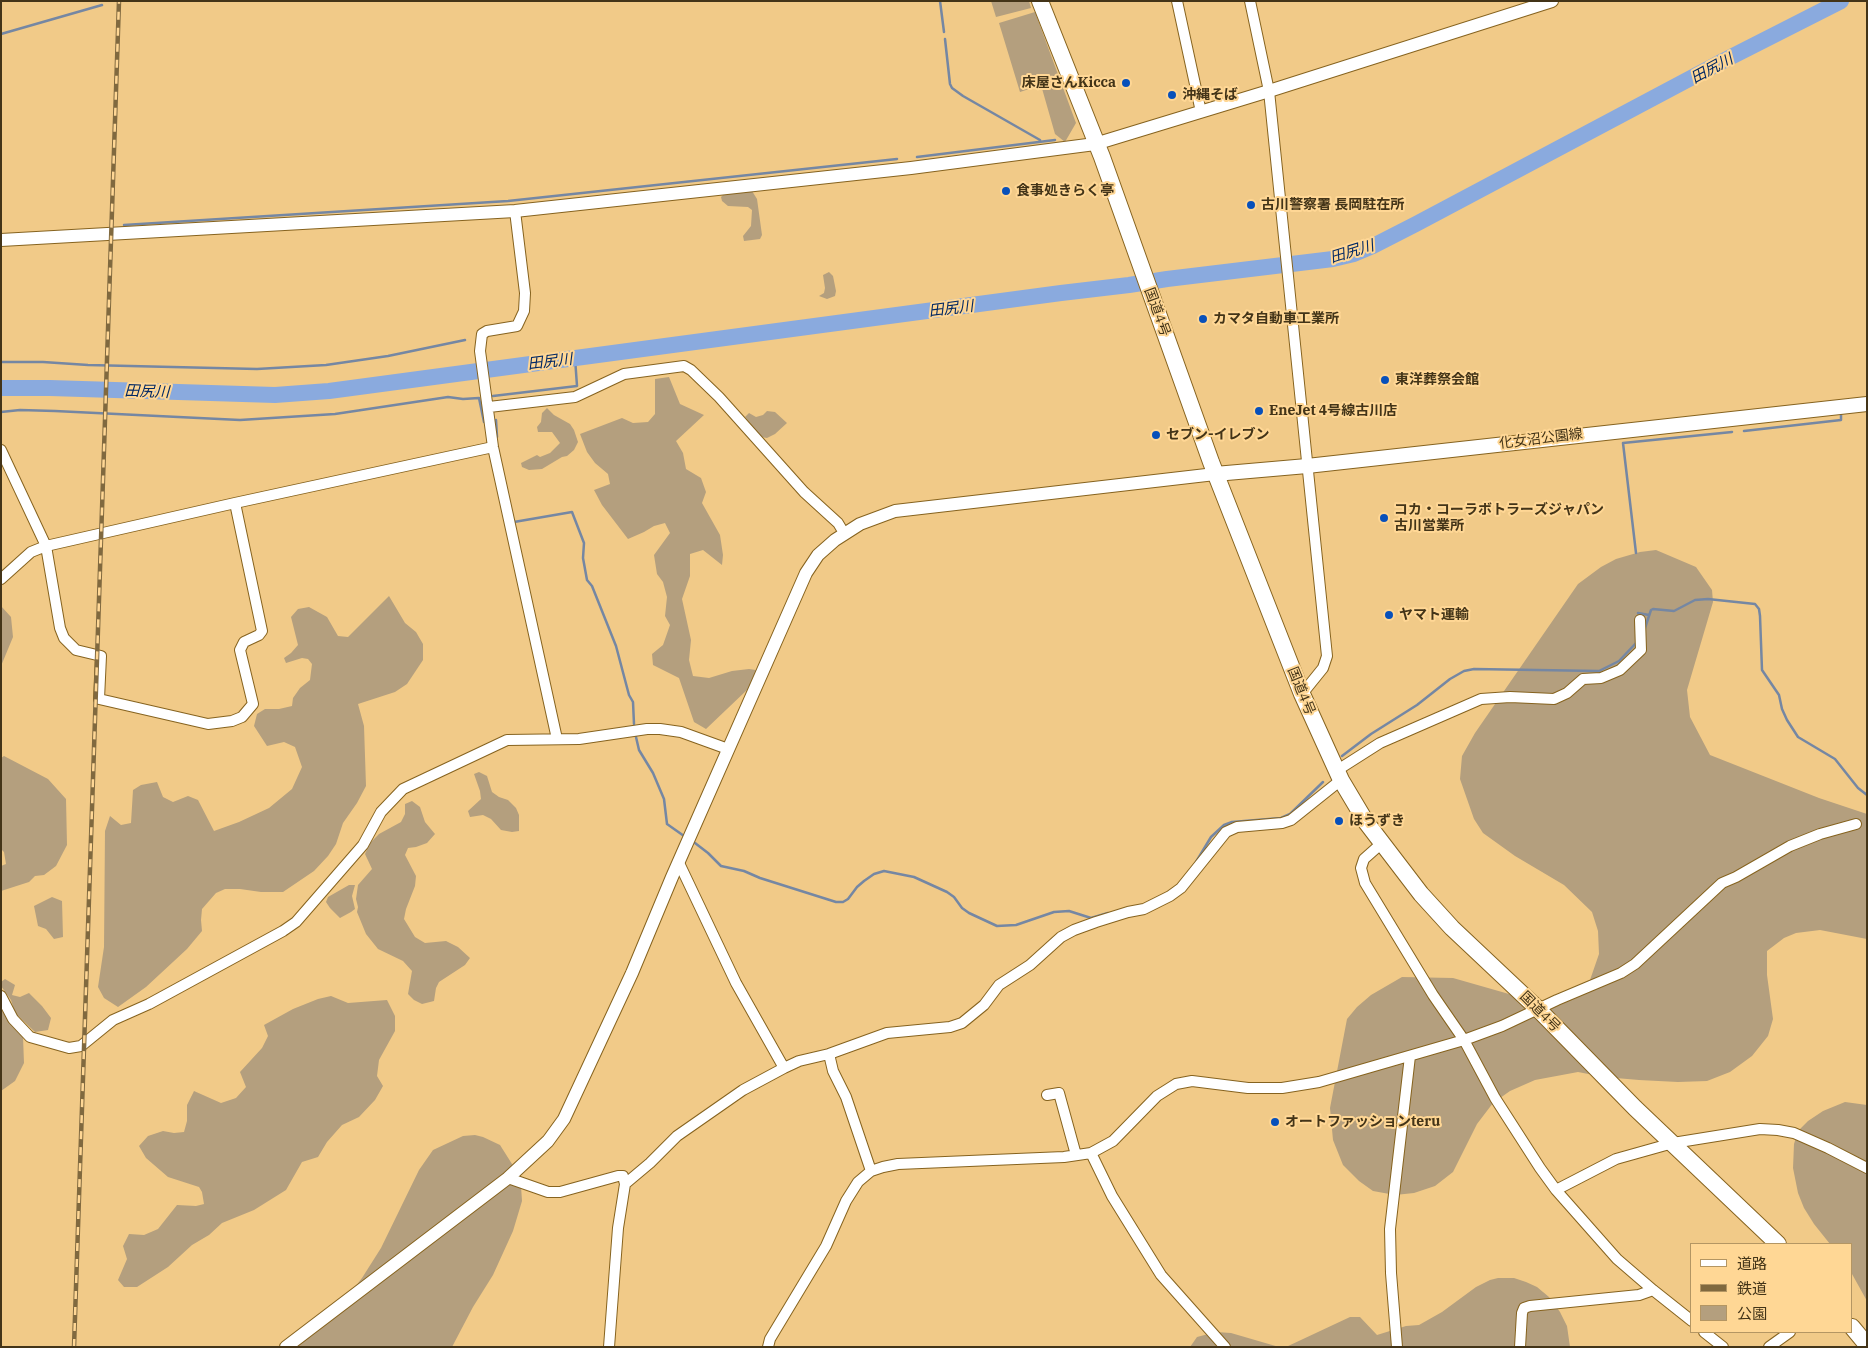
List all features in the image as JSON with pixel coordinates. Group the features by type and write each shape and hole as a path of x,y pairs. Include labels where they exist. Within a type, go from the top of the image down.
{"highway":[{"name":"国道4号","path":"1040,1 1095,144 1102,157 1216,474 1302,694 1338,776 1366,822 1422,894 1452,928 1538,1009 1777,1243"},
{"path":"1853,1328 1867,1345"}],"main road":[{"name":"化女沼公園線","path":"1216,474 1306,466 1867,404"}],"street":[{"path":"1177,1 1201,112"},
{"path":"1250,1 1268,91 1326,656 1323,668 1302,694"},
{"path":"1,240 515,211 901,169 1095,144 1552,1"},
{"path":"515,211 525,294 524,312 518,326 487,331 482,334 480,351 494,447 557,739"},
{"path":"489,407 574,397 624,374 684,366 691,370 719,397 804,492 838,523 844,533"},
{"path":"1,579 31,552 46,546 235,502 494,447"},
{"path":"1,450 46,546 60,628 64,638 76,650 101,656 99,699 208,724 232,721 242,717 252,704 240,650 244,642 259,635 262,630 235,502"},
{"path":"286,1347 508,1178 548,1141 564,1119 632,973 806,573 818,555 844,533 860,524 895,511 1216,474"},
{"path":"625,1184 650,1163 677,1136 743,1090 784,1068 799,1061 829,1054 874,1037 950,1027 962,1023 984,1004 1000,985 1030,964 1062,937 1074,930 1096,922 1144,909 1170,896 1181,888 1226,832 1237,827 1282,823 1291,820 1338,776 1380,743 1481,699 1503,697 1554,699 1567,693 1584,679 1601,678 1620,670 1640,650 1640,620"},
{"path":"1,996 13,1019 30,1036 69,1048 81,1046 114,1020 150,1004 296,922 363,845 380,812 403,789 507,740 579,739 647,728 681,732 728,749"},
{"path":"768,1347 770,1339 826,1246 846,1201 858,1182 871,1171 883,1166 898,1164 1091,1153 1113,1141 1157,1096 1176,1084 1192,1081 1248,1088 1282,1088 1319,1082 1464,1040 1502,1026 1573,992 1621,973 1634,964 1722,883 1790,846 1820,834 1856,824"},
{"path":"1382,843 1364,860 1361,868 1365,883 1433,995 1464,1040 1495,1098 1556,1190 1617,1259 1690,1319"},
{"path":"679,863 736,983 784,1068"},
{"path":"829,1054 833,1071 846,1097 871,1171"},
{"path":"1397,1347 1391,1273 1390,1229 1410,1056"},
{"path":"1047,1095 1059,1092 1076,1155"},
{"path":"1556,1190 1616,1159 1673,1143 1760,1129 1794,1133 1867,1168"},
{"path":"1091,1153 1112,1196 1161,1275 1225,1347"},
{"path":"508,1178 548,1192 560,1192 623,1176 625,1184 618,1228 609,1347"},
{"path":"1520,1347 1524,1308 1639,1295 1653,1290"},
{"path":"1705,1333 1723,1347"},
{"path":"1769,1347 1789,1333"}],"green space":[{"path":"991,1 1029,1 1031,8 996,17"},
{"path":"1035,12 1076,123 1065,142 1055,134 1041,85 1020,92 999,23"},
{"path":"752,191 757,199 762,235 760,239 744,241 743,236 751,226 752,210 748,207 728,206 722,201 721,197 725,193"},
{"path":"829,272 833,276 836,291 835,296 827,299 819,296 824,293 825,288 823,275"},
{"path":"669,377 680,404 704,415 676,441 683,453 686,469 701,478 706,492 702,503 720,535 723,555 722,565 703,550 690,554 690,576 682,599 691,640 689,660 693,676 709,678 732,671 756,670 748,689 706,729 694,722 679,678 653,665 652,654 663,645 670,625 665,616 667,597 663,582 657,574 654,555 670,533 665,523 654,526 628,539 602,505 594,490 610,484 608,474 595,463 587,452 580,434 622,418 633,423 648,422 655,414 655,379"},
{"path":"547,408 554,415 570,424 578,442 574,450 567,456 542,469 529,470 522,467 521,463 537,455 540,457 550,453 560,443 552,432 538,432 537,427 541,422 542,413"},
{"path":"767,411 775,412 787,423 775,434 767,438 761,437 745,417 749,413 756,417 763,415"},
{"path":"1656,550 1696,567 1712,590 1713,602 1687,690 1690,717 1710,755 1819,798 1867,814 1867,939 1820,930 1796,933 1784,938 1767,951 1767,975 1773,1019 1768,1036 1752,1056 1730,1072 1707,1081 1639,1080 1604,1077 1578,1072 1535,1080 1510,1091 1493,1103 1477,1124 1453,1172 1435,1186 1414,1193 1395,1195 1373,1191 1359,1181 1343,1165 1333,1140 1330,1108 1347,1019 1357,1007 1371,995 1402,977 1453,978 1544,1002 1573,990 1590,980 1599,954 1598,931 1592,912 1564,885 1515,856 1483,833 1474,819 1460,779 1462,756 1475,733 1578,584 1601,567 1616,559 1640,552"},
{"path":"389,596 405,623 416,632 423,644 423,660 407,684 395,692 358,704 364,726 366,786 343,823 336,844 328,856 314,871 283,892 225,889 216,893 202,909 202,931 187,949 146,987 118,1007 104,998 98,987 104,947 105,831 110,816 121,825 131,823 133,790 141,785 157,782 163,797 173,802 188,796 198,800 214,831 269,808 292,789 302,767 295,747 284,742 267,746 254,726 257,714 265,709 279,709 292,706 293,698 300,688 310,680 312,664 308,659 302,658 286,663 284,658 298,645 291,617 298,609 309,607 327,617 338,636 348,637"},
{"path":"1,606 11,617 13,637 1,666"},
{"path":"4,756 48,779 66,799 67,845 56,866 44,875 35,876 29,882 1,891 1,866 6,864 4,852 1,849 1,758"},
{"path":"479,772 487,776 492,792 508,800 516,808 519,815 519,831 501,830 491,819 483,815 470,817 468,811 481,799 474,774"},
{"path":"412,801 420,807 425,822 435,834 427,843 408,848 405,855 416,876 415,886 404,919 415,937 425,943 446,941 458,947 470,958 465,965 439,982 434,1001 422,1004 408,994 412,971 403,961 378,949 366,934 357,912 356,899 358,885 372,869 365,854 370,843 379,834 401,822 405,814 405,804"},
{"path":"349,885 355,885 352,896 355,909 340,918 326,902 328,897"},
{"path":"52,897 62,901 63,937 54,939 46,929 38,926 34,906"},
{"path":"5,979 15,985 12,995 20,997 29,993 42,1006 51,1018 48,1030 35,1032 15,1013 11,1000 1,986 1,982"},
{"path":"331,996 348,1003 387,1000 395,1016 395,1031 379,1060 377,1076 383,1086 375,1100 359,1117 342,1125 327,1142 318,1157 302,1162 286,1190 254,1210 222,1223 209,1235 192,1245 168,1267 137,1287 124,1287 118,1280 127,1259 123,1246 129,1234 144,1235 158,1229 177,1205 196,1206 204,1204 199,1187 168,1177 146,1158 139,1146 148,1136 163,1131 184,1132 187,1121 187,1105 194,1091 221,1103 236,1098 246,1087 240,1072 262,1048 268,1036 264,1025 293,1009"},
{"path":"1,1004 9,1020 23,1037 24,1063 15,1081 1,1091"},
{"path":"1845,1102 1867,1105 1867,1301 1853,1276 1853,1243 1829,1243 1804,1208 1798,1193 1793,1168 1794,1144 1798,1131 1808,1121 1823,1111"},
{"path":"475,1135 500,1145 512,1164 521,1186 522,1201 513,1231 493,1275 473,1307 452,1347 294,1347 348,1296 362,1278 381,1248 419,1170 433,1150 463,1136"},
{"path":"1498,1278 1514,1278 1526,1282 1537,1287 1549,1297 1567,1326 1570,1347 1286,1347 1350,1317 1360,1317 1377,1335 1406,1326 1419,1325 1442,1312 1476,1287"},
{"path":"1216,1332 1231,1333 1279,1347 1190,1347 1197,1337"}],"waterway":[{"path":"940,1 944,32"},
{"name":"田尻川","path":"1,388 275,395 329,391 1167,279 1333,259 1354,254 1373,246 1721,62 1841,1"},
{"path":"1,34 102,5"},
{"path":"945,39 952,88 1040,140"},
{"path":"917,157 1055,140"},
{"path":"124,225 508,201 897,159"},
{"path":"1,362 257,369 326,365 388,356 465,340"},
{"path":"493,396 577,386 575,358"},
{"path":"1,412 20,410 55,411 240,420 335,414 448,397 463,399 479,398 484,422 487,421"},
{"path":"1744,431 1841,420 1841,413"},
{"path":"496,420 497,437"},
{"path":"1636,553 1623,443 1732,432"},
{"path":"513,520 514,522 572,512 584,543 583,558 587,580 592,586 616,646 629,695 633,702 634,724"},
{"path":"1644,631 1653,609 1674,611 1695,600 1708,599 1755,604 1759,609 1760,616 1762,670 1779,695 1787,720 1798,737 1835,759 1858,788 1867,795"},
{"path":"1638,613 1649,615"},
{"path":"1342,756 1464,671 1474,669 1599,671 1619,661 1637,642"},
{"path":"636,737 639,750 653,773 664,799 667,824 684,836"},
{"path":"1196,862 1211,837 1224,825 1232,822 1281,818 1290,814 1323,782"},
{"path":"695,843 721,866 744,871 760,878 836,902 843,902 848,899 864,881 874,874 884,871 914,877 947,892 969,913 997,926 1016,925 1054,912 1069,911 1091,918 1108,913"}],"railway":[{"path":"74,1347 119,1"}],"place":[{"name":"床屋さんKicca","path":"1126,83"},
{"name":"沖縄そば","path":"1172,95"},
{"name":"食事処きらく亭","path":"1006,191"},
{"name":"古川警察署 長岡駐在所","path":"1251,205"},
{"name":"カマタ自動車工業所","path":"1203,319"},
{"name":"東洋葬祭会館","path":"1385,380"},
{"name":"EneJet 4号線古川店","path":"1259,411"},
{"name":"セブン-イレブン","path":"1156,435"},
{"name":"コカ・コーラボトラーズジャパン 古川営業所","path":"1384,518"},
{"name":"ヤマト運輸","path":"1389,615"},
{"name":"ほうずき","path":"1339,821"},
{"name":"オートファッションteru","path":"1275,1122"}]}
